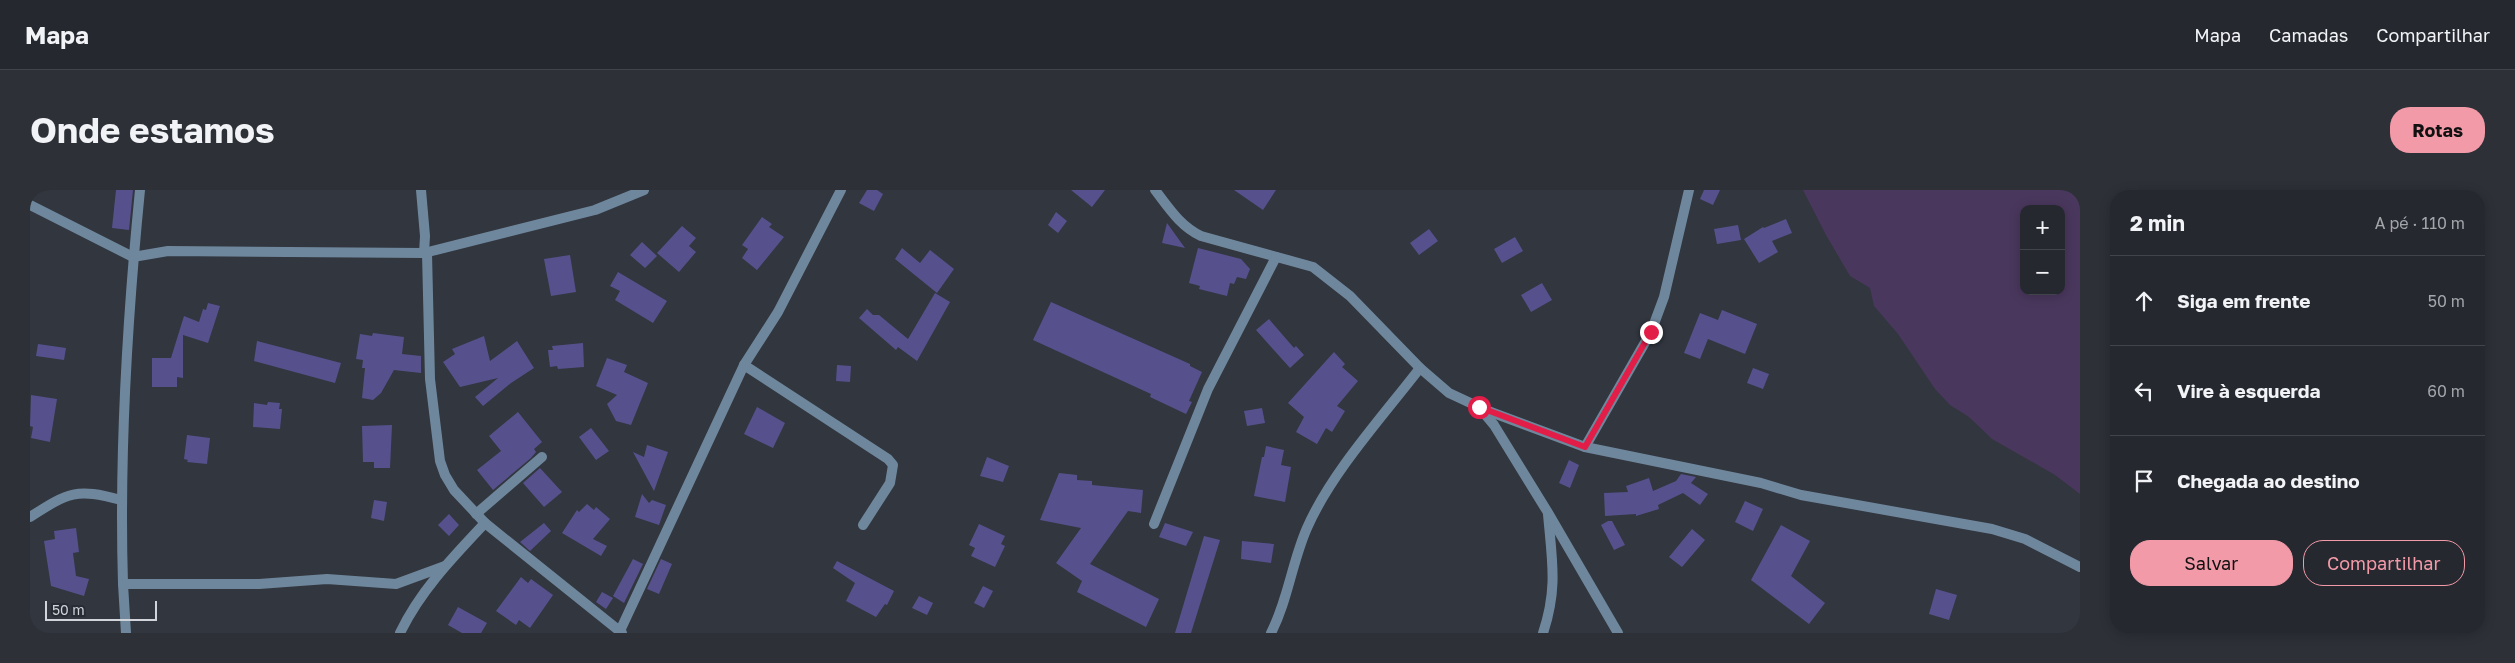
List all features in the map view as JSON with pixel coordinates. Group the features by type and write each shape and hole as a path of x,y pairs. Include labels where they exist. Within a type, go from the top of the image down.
{"street":[{"path":"126,633 121,500 133,257 140,190"},
{"path":"421,190 425,236 430,379 440,461 445,475 454,490 485,524 620,632 744,365 778,312 842,190"},
{"path":"30,205 133,257 168,251 425,253 595,210 644,190"},
{"path":"1156,190 1179,222 1189,230 1201,236 1313,267 1327,276 1350,296 1420,368 1449,392 1479,407 1585,447 1761,483 1801,495 1992,529 2026,539 2080,567"},
{"path":"1585,447 1651,332 1664,296 1689,190"},
{"path":"1154,524 1208,389 1276,257"},
{"path":"744,365 880,453 893,465 890,483 863,525"},
{"path":"1271,633 1307,528 1317,508 1350,457 1420,368"},
{"path":"1479,407 1494,425 1548,511 1618,633"},
{"path":"476,514 542,457"},
{"path":"30,516 72,493 93,492 121,500"},
{"path":"1543,633 1551,610 1554,586 1548,511"},
{"path":"400,633 408,618 445,566 485,524"},
{"path":"123,584 259,584 327,579 396,584 445,566"}],"shaded area":[{"path":"1803,190 2080,190 2080,494 2055,475 1992,439 1969,417 1950,405 1935,389 1898,334 1874,306 1870,288 1850,276"}],"building":[{"path":"116,190 133,190 129,230 112,228"},
{"path":"867,190 877,190 883,194 874,211 859,203"},
{"path":"1071,190 1105,190 1092,207"},
{"path":"1234,190 1276,190 1263,210"},
{"path":"1704,190 1720,190 1713,205 1700,199"},
{"path":"1056,212 1067,221 1058,233 1048,225"},
{"path":"762,217 772,224 769,227 784,237 757,270 742,258 748,249 742,245"},
{"path":"1786,219 1792,233 1772,241 1778,252 1759,263 1744,239 1763,227"},
{"path":"1167,223 1185,248 1162,243"},
{"path":"1738,225 1741,240 1717,244 1714,229"},
{"path":"682,226 696,238 689,246 696,252 679,272 657,253"},
{"path":"1429,229 1438,241 1419,255 1410,243"},
{"path":"1515,237 1523,251 1502,263 1494,249"},
{"path":"642,242 657,256 645,268 630,255"},
{"path":"902,248 920,263 930,250 954,269 937,293 895,259"},
{"path":"1198,248 1241,259 1250,269 1246,279 1237,277 1234,284 1230,283 1227,296 1199,289 1200,286 1189,283"},
{"path":"570,255 576,292 551,296 544,259"},
{"path":"618,272 667,301 653,323 615,300 620,291 610,286"},
{"path":"1542,283 1552,300 1531,312 1521,295"},
{"path":"935,293 950,302 917,361 898,347 896,350 859,318 867,309 873,315 879,315 908,339"},
{"path":"1051,302 1190,364 1190,366 1202,372 1189,401 1192,402 1186,414 1150,397 1151,394 1033,340"},
{"path":"208,303 220,306 208,343 183,335 183,378 177,377 177,387 152,387 152,358 171,358 184,316 199,322 203,309 206,310"},
{"path":"1722,310 1757,324 1745,354 1708,339 1700,359 1684,353 1700,313 1718,320"},
{"path":"1269,319 1294,348 1296,346 1304,355 1290,368 1256,330"},
{"path":"373,333 404,337 402,354 421,356 421,373 394,370 381,393 373,400 362,398 365,368 362,368 363,360 356,359 360,334 372,336"},
{"path":"484,336 490,361 517,341 534,368 511,383 483,406 475,397 498,378 460,387 443,362 455,354 452,349"},
{"path":"257,341 341,363 335,383 254,361"},
{"path":"583,343 584,367 558,369 557,366 550,367 548,350 553,350 552,346"},
{"path":"38,344 66,348 64,360 36,356"},
{"path":"1334,352 1345,364 1342,367 1358,381 1337,406 1345,411 1332,432 1326,428 1317,444 1296,432 1304,417 1288,403"},
{"path":"607,358 627,365 624,372 648,383 631,425 616,421 607,404 617,395 596,386"},
{"path":"837,365 851,366 850,382 836,381"},
{"path":"1753,368 1769,374 1763,389 1747,383"},
{"path":"31,395 57,399 50,442 31,438 33,427 30,426"},
{"path":"268,402 280,403 279,409 282,409 280,429 253,427 254,403 267,405"},
{"path":"757,407 785,423 773,448 744,434"},
{"path":"1262,408 1265,423 1247,426 1244,411"},
{"path":"518,412 542,442 534,449 536,452 531,458 493,490 477,470 501,451 489,436"},
{"path":"392,425 390,468 374,468 374,462 363,462 362,426"},
{"path":"591,428 609,451 596,460 579,437"},
{"path":"187,435 210,438 207,464 187,462 188,460 184,459"},
{"path":"647,445 668,452 654,491 633,452 644,457"},
{"path":"1266,446 1284,450 1281,465 1291,467 1285,502 1254,496"},
{"path":"987,457 1009,466 1003,482 980,476"},
{"path":"1569,460 1579,465 1570,488 1559,483"},
{"path":"540,468 562,492 544,507 523,483"},
{"path":"1059,473 1077,475 1077,480 1092,481 1092,485 1143,490 1141,513 1128,511 1090,564 1159,599 1146,627 1077,592 1082,581 1056,563 1081,528 1040,520"},
{"path":"1681,474 1696,477 1691,483 1708,494 1700,505 1683,493 1658,505 1659,509 1636,516 1636,514 1605,516 1604,493 1628,492 1626,486 1649,478 1653,491 1676,481"},
{"path":"642,494 649,503 652,500 666,505 659,525 635,517"},
{"path":"374,500 387,502 384,521 371,518"},
{"path":"1745,501 1763,509 1753,531 1735,522"},
{"path":"587,504 594,510 596,507 610,519 593,539 607,546 601,556 562,533 577,510 579,512"},
{"path":"449,514 459,525 449,536 438,525"},
{"path":"1612,521 1625,545 1614,550 1601,525"},
{"path":"544,523 551,531 530,551 520,542"},
{"path":"1165,523 1193,532 1186,546 1159,537"},
{"path":"979,524 1005,536 1001,544 1005,546 995,567 971,556 975,548 969,545"},
{"path":"1781,525 1810,541 1791,576 1825,603 1809,624 1751,580"},
{"path":"76,528 79,552 73,553 76,576 89,579 84,596 51,586 44,541 55,539 54,531"},
{"path":"1692,529 1705,540 1682,567 1669,557"},
{"path":"1204,536 1220,540 1191,633 1175,633"},
{"path":"1242,541 1274,544 1271,563 1241,559"},
{"path":"633,559 643,564 624,603 613,596"},
{"path":"661,559 672,564 659,594 647,589"},
{"path":"837,561 894,591 887,605 885,604 876,617 846,601 855,583 833,568"},
{"path":"521,577 528,583 531,579 553,595 530,628 519,620 516,625 496,611"},
{"path":"983,586 993,591 984,608 974,603"},
{"path":"1936,589 1957,595 1949,620 1929,614"},
{"path":"602,592 613,598 606,609 596,602"},
{"path":"919,596 933,603 927,615 912,608"},
{"path":"458,607 487,623 481,633 462,633 448,625"}],"route":[{"path":"1479,407 1585,447 1651,332"}]}
